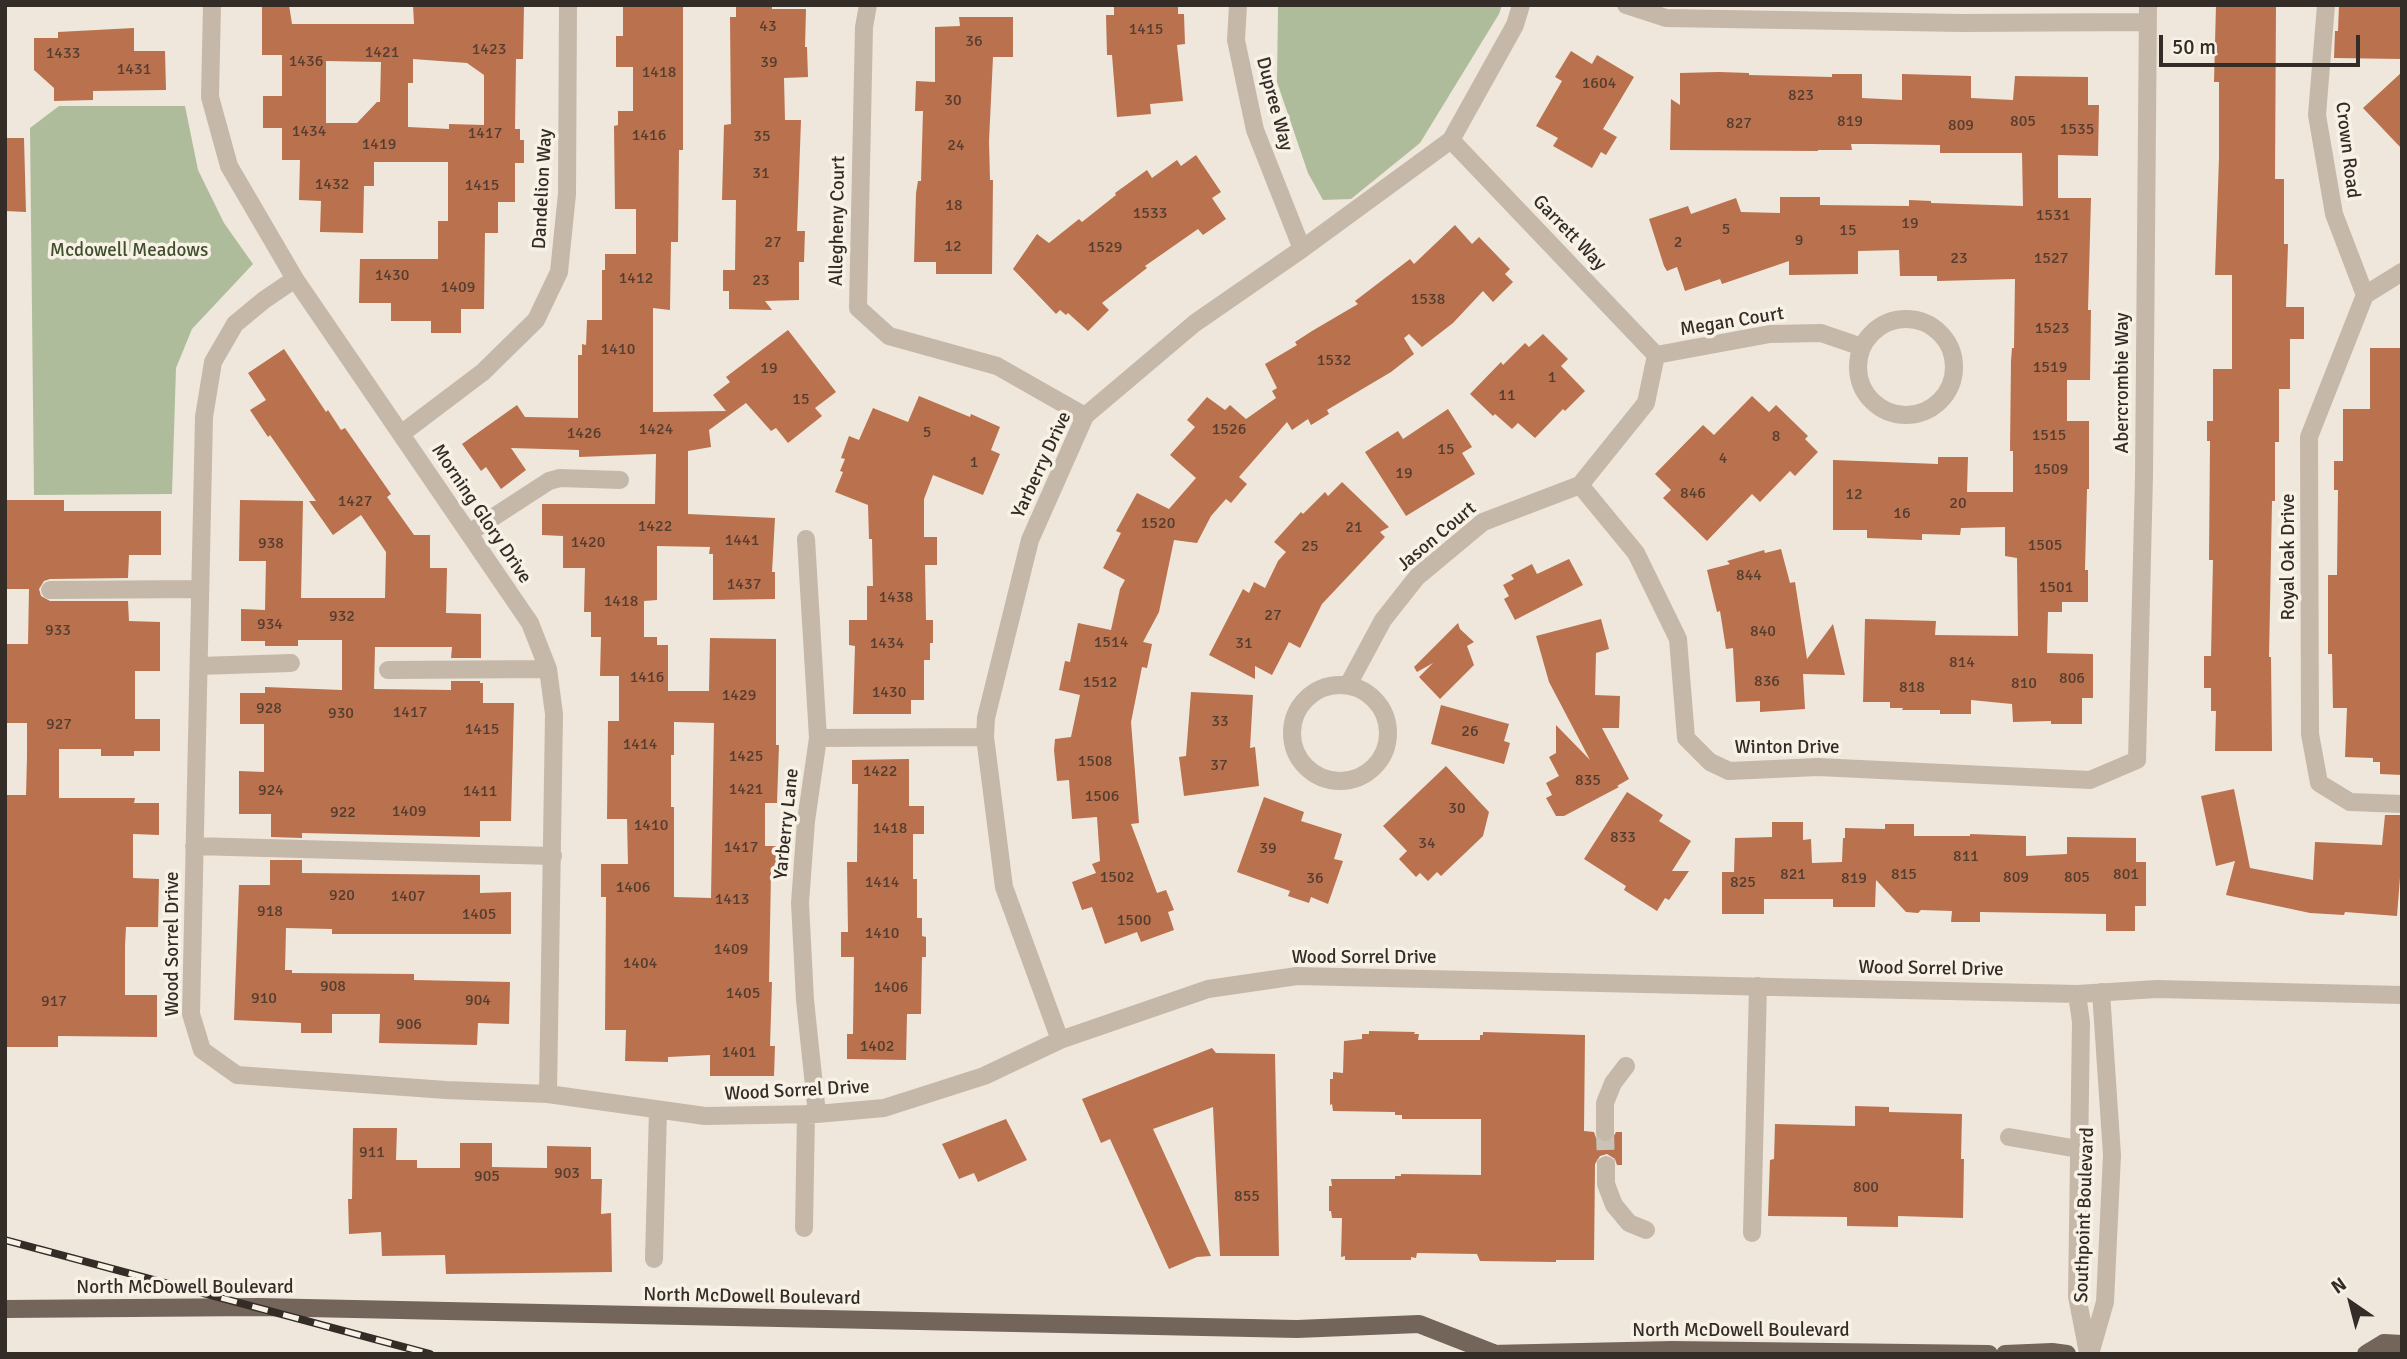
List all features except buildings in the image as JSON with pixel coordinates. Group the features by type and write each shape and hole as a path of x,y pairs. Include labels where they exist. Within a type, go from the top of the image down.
{"main road":[{"name":"North McDowell Boulevard","path":"5,1309 259,1307 1297,1329 1419,1324 1491,1353 1989,1354"},
{"path":"2367,1354 2384,1343 2402,1344"},
{"path":"2005,1354 2067,1354"}],"street":[{"name":"Morning Glory Drive","path":"212,5 210,97 229,166 295,279 530,623 548,669 554,714 548,1094"},
{"name":"Dandelion Way","path":"401,434 483,372 536,320 559,272 567,194 568,5"},
{"name":"Allegheny Court","path":"868,5 864,27 858,308 890,336 997,366 1085,416"},
{"name":"Dupree Way","path":"1238,5 1236,40 1255,130 1302,249"},
{"name":"Yarberry Drive","path":"1060,1040 1004,887 985,737 986,718 1030,540 1085,416 1195,323 1451,140 1515,25 1521,5"},
{"path":"1626,5 1666,18 1962,23 2147,14"},
{"name":"Crown Road","path":"2326,5 2317,116 2334,214 2365,295"},
{"name":"Abercrombie Way","path":"2137,760 2144,476 2147,14"},
{"name":"Garrett Way","path":"1451,140 1656,355"},
{"path":"2365,295 2402,272"},
{"name":"Wood Sorrel Drive","path":"295,279 235,324 213,362 204,417 191,1014 202,1050 237,1075 446,1090 548,1094 705,1116 812,1114 884,1108 984,1076 1060,1040 1208,989 1297,976 2077,994 2157,989 2402,995"},
{"name":"Royal Oak Drive","path":"2365,295 2309,437 2310,734 2319,783 2350,802 2402,804"},
{"path":"1900,319 1924,323 1944,337 1951,352 1954,368 1951,383 1943,398 1924,411 1902,415 1887,412 1874,403 1864,391 1858,377 1862,346 1871,333 1885,324 1900,319"},
{"name":"Megan Court","path":"1656,355 1770,334 1821,333 1862,346"},
{"path":"1580,485 1646,403 1656,355"},
{"path":"469,533 549,481 560,478 620,480"},
{"name":"Winton Drive","path":"1580,485 1636,553 1678,639 1686,738 1710,762 1730,771 1818,767 2090,780 2137,760"},
{"name":"Jason Court","path":"1348,685 1383,620 1417,577 1483,522 1580,485"},
{"name":"Yarberry Lane","path":"804,1228 812,1114 800,903 806,821 818,738 806,539"},
{"path":"50,590 200,589"},
{"path":"198,666 291,663"},
{"path":"387,670 548,669"},
{"path":"1334,685 1348,685 1363,690 1375,699 1384,711 1389,726 1389,741 1384,756 1362,777 1347,782 1331,781 1306,768 1298,757 1293,745 1294,718 1310,695 1334,685"},
{"path":"818,738 985,737"},
{"path":"194,846 553,856"},
{"path":"1752,1233 1758,986"},
{"name":"Southpoint Boulevard","path":"2089,1354 2105,1302 2112,1155 2101,992"},
{"name":"Southpoint Boulevard","path":"2077,994 2081,1022 2077,1296 2089,1354"},
{"path":"1605,1132 1605,1103 1613,1083 1626,1066"},
{"path":"654,1259 658,1110"},
{"path":"2009,1137 2078,1149"},
{"path":"1606,1165 1606,1184 1614,1205 1629,1223 1646,1230"}],"green space":[{"path":"1278,5 1502,5 1420,143 1351,199 1323,200 1308,173 1277,82"},
{"name":"Mcdowell Meadows","path":"59,106 185,106 198,170 224,223 253,264 192,329 176,368 172,494 34,495 30,128"}],"tunnel":[{"path":"1605,1132 1606,1165"}],"railway":[{"path":"5,1240 430,1354"}]}
